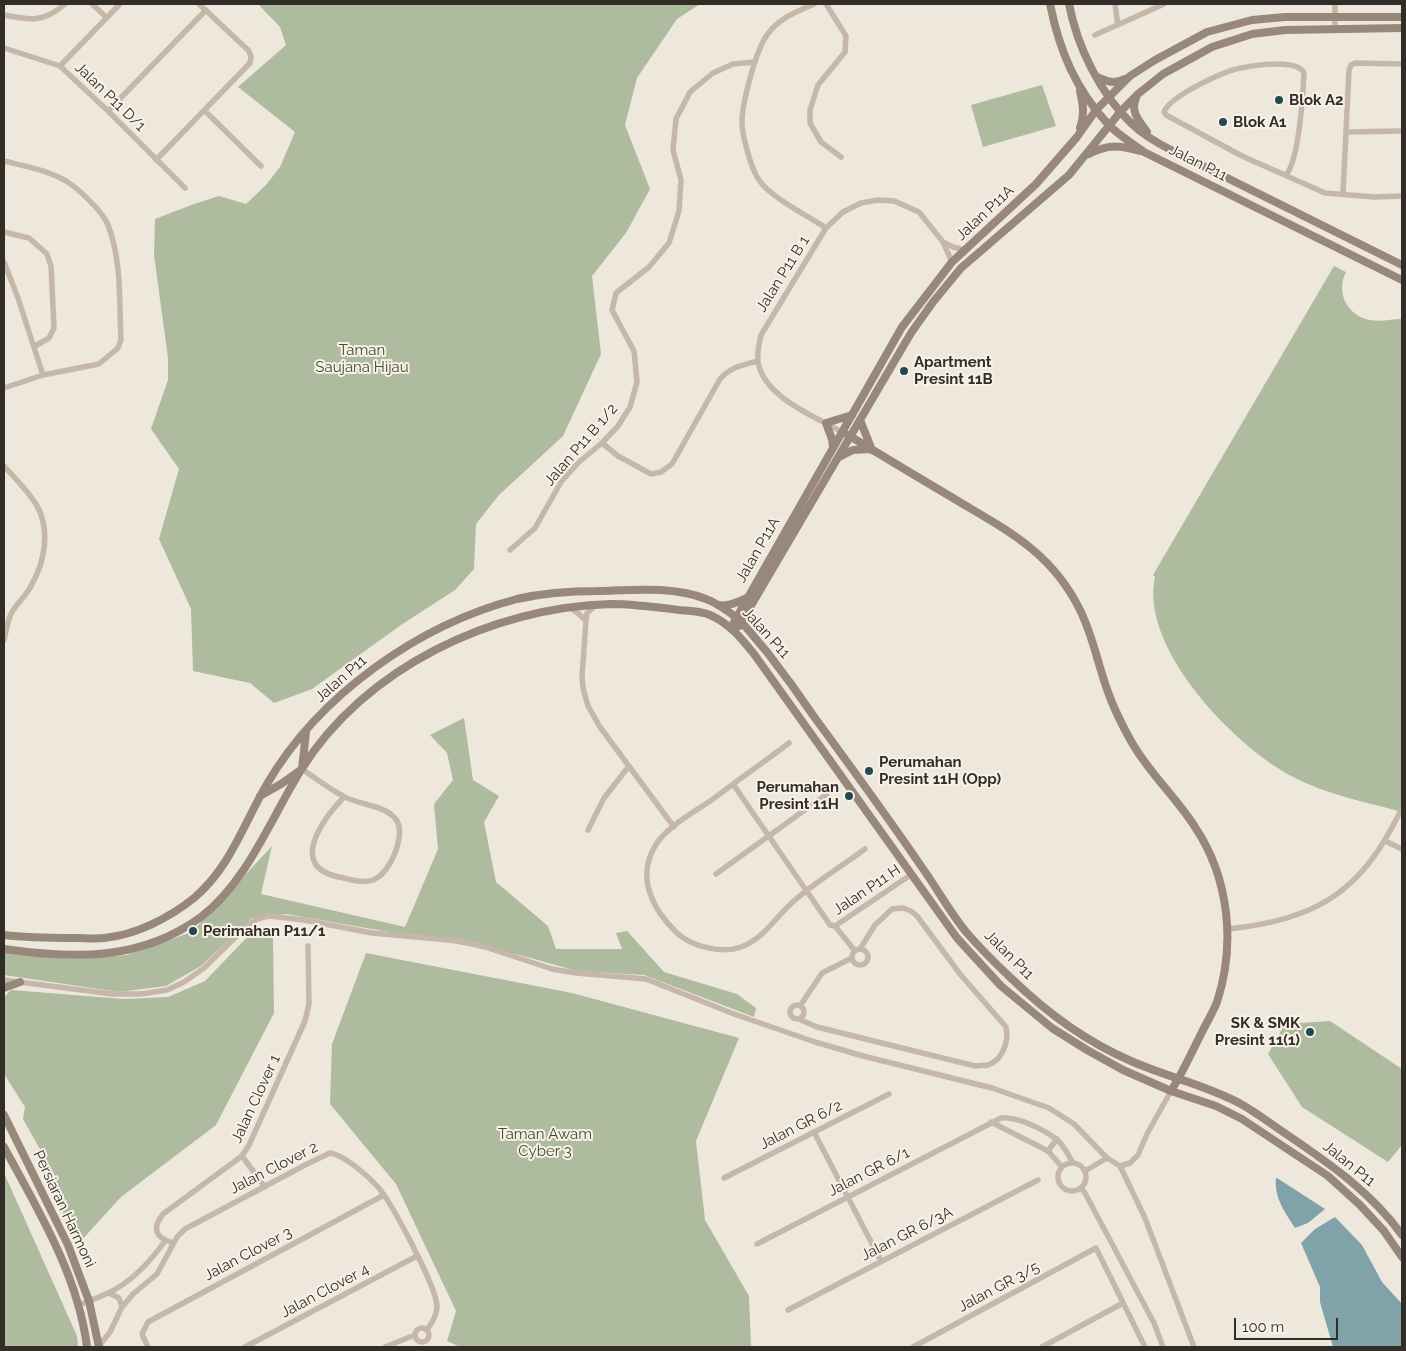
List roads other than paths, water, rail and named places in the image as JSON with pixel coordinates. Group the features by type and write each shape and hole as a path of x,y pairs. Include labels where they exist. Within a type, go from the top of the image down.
{"main road":[{"name":"Jalan P11","path":"1050,4 1061,50 1079,87 1109,125 1144,152 1402,280"},
{"name":"Jalan P11","path":"1069,4 1073,24 1084,55 1109,97 1132,124 1154,141 1402,264"},
{"name":"Jalan P11A","path":"739,620 747,597 902,327 952,262 1036,184 1077,137 1096,110 1130,76 1184,43 1206,32 1252,20 1284,17 1402,17"},
{"name":"Jalan P11A","path":"733,630 851,437 911,333 933,302 961,268 1069,175 1109,125 1138,94 1163,74 1212,48 1252,34 1285,30 1335,28 1402,28"},
{"path":"1097,77 1115,83 1130,76"},
{"path":"1077,137 1083,121 1084,109 1079,87"},
{"path":"1138,94 1134,104 1134,112 1139,122 1154,141"},
{"path":"1085,157 1101,148 1114,146 1144,152"},
{"path":"833,447 826,423 852,415"},
{"path":"860,420 872,450"},
{"path":"842,432 1021,539 1055,571 1067,586 1080,610 1108,692 1131,742 1146,764 1192,821 1212,858 1220,879 1228,929 1223,976 1216,1004 1172,1091"},
{"path":"839,457 860,449 872,450"},
{"name":"Jalan P11","path":"4,936 104,938 144,928 193,898 212,880 237,842 260,796 284,757 342,693 390,657 418,640 464,618 514,600 541,595 585,591 633,590 678,592 706,598 739,620 785,676 913,854 966,932 1031,997 1062,1021 1095,1042 1129,1060 1222,1095 1243,1105 1335,1168 1369,1198 1402,1235"},
{"path":"718,605 732,604 747,597"},
{"name":"Jalan P11","path":"4,949 78,956 130,950 151,943 202,916 224,894 239,875 316,748 344,716 387,679 427,654 475,631 518,618 568,607 597,604 632,604 700,612 711,616 733,630 754,654 957,938 1001,986 1052,1028 1087,1050 1123,1070 1172,1091 1216,1106 1242,1119 1328,1176 1360,1205 1384,1231 1402,1257"},
{"path":"260,796 302,769 306,732"},
{"path":"913,854 912,874 932,881"},
{"path":"4,988 20,982"},
{"name":"Persiaran Harmoni","path":"4,1115 68,1245 89,1300 99,1346"},
{"name":"Persiaran Harmoni","path":"4,1148 49,1233 83,1317 87,1347"}],"street":[{"path":"4,15 29,20 46,17 65,4"},
{"path":"92,4 106,17"},
{"path":"60,66 120,4"},
{"path":"156,160 250,63 252,57 249,51 200,4"},
{"path":"814,4 792,13 778,23 766,36 756,62 742,111 742,124 751,164 759,181 772,193 826,228"},
{"path":"826,4 846,36 845,52 818,85 810,110 810,123 821,142 841,157"},
{"path":"1115,4 1118,25"},
{"path":"1095,35 1164,4"},
{"path":"1335,4 1335,28"},
{"path":"108,111 206,10"},
{"name":"Jalan P11 D/1","path":"4,48 60,66 108,111 184,188"},
{"name":"Jalan P11 B 1/2","path":"510,550 535,528 561,482 579,462 602,443 618,426 630,407 637,382 634,351 612,310 616,293 649,267 669,243 679,211 680,180 673,150 676,118 690,92 713,73 733,64 756,62"},
{"path":"1343,193 1349,70 1355,63 1402,64"},
{"path":"1286,175 1292,167 1301,118 1304,73 1302,68 1264,64 1240,68 1208,81 1178,97 1166,108 1164,112 1166,115 1242,156 1326,193 1374,197 1402,196"},
{"path":"205,111 261,166"},
{"path":"1346,132 1402,130"},
{"path":"4,160 57,177 87,198 108,224 116,255 121,340 118,348 98,364 43,375 4,388"},
{"name":"Jalan P11 B 1","path":"842,432 784,399 767,383 758,361 761,335 826,228 843,212 861,204 878,200 894,201 920,212 943,242 952,262"},
{"path":"4,232 29,238 47,254 51,266 54,328 49,338 35,346"},
{"path":"943,242 966,250"},
{"path":"4,262 35,346 43,375"},
{"path":"602,443 618,456 652,474 661,472 672,464 720,379 728,370 738,365 758,361"},
{"path":"4,466 26,490 37,506 42,519 44,536 44,553 40,568 31,587 11,614 4,640"},
{"path":"597,604 587,613 586,621 582,676 588,706 600,727 674,827"},
{"path":"568,607 586,621"},
{"path":"4,613 11,614"},
{"path":"789,743 674,827 656,844 645,871 648,889 657,910 679,935 691,942 728,950 740,948 764,933 784,910 806,891 865,849"},
{"path":"588,830 604,798 629,766"},
{"path":"302,769 344,797 386,811 396,819 400,832 396,849 386,869 372,880 357,881 330,876 317,868 311,857 318,832 329,812 344,797"},
{"path":"733,784 830,924 835,926 858,950 867,953 868,958 865,963 857,964 852,958"},
{"path":"716,874 827,794"},
{"path":"1228,929 1253,926 1286,918 1328,901 1359,875 1370,862 1385,841 1400,812"},
{"path":"1385,841 1402,849"},
{"name":"Jalan P11 H","path":"835,926 912,874"},
{"path":"903,908 918,916 960,974 1006,1027 1008,1034 1005,1047 998,1059 988,1065 975,1066 817,1027 800,1018 794,1018 791,1011 793,1007 800,1006 822,973 852,958 875,925 892,909 903,908"},
{"path":"4,980 112,994 142,994 167,990 184,982 204,968 248,925 257,919 269,916 304,920 372,933 459,941 576,974 646,979 734,1014 815,1042 992,1088 1049,1108 1074,1124 1106,1158 1120,1166 1145,1218 1194,1347"},
{"name":"Jalan Clover 1","path":"166,1241 161,1238 156,1230 157,1222 163,1214 242,1156 249,1145 308,1012 308,946"},
{"path":"800,1006 804,1012 800,1018"},
{"path":"1120,1166 1130,1163 1138,1155 1147,1134 1172,1091"},
{"name":"Jalan GR 6/2","path":"724,1178 889,1094"},
{"path":"992,1122 1009,1117 1020,1120 1056,1139 1073,1163"},
{"path":"992,1122 1048,1151 1062,1167"},
{"name":"Jalan GR 6/1","path":"757,1244 992,1122"},
{"path":"814,1132 881,1262"},
{"path":"1048,1151 1056,1139"},
{"name":"Jalan Clover 2","path":"99,1346 110,1332 122,1307 133,1294 156,1274 173,1244 186,1229 330,1153 342,1158 377,1185 389,1201 436,1298 435,1318 427,1330"},
{"path":"242,1156 265,1186"},
{"path":"1085,1171 1106,1158"},
{"path":"1073,1163 1080,1165 1085,1171 1086,1180 1081,1188 1072,1192 1063,1189 1058,1176 1062,1167 1073,1163"},
{"name":"Jalan GR 6/3A","path":"788,1310 1038,1180"},
{"path":"1081,1188 1154,1324 1163,1347"},
{"name":"Jalan Clover 3","path":"148,1347 142,1334 148,1322 384,1195"},
{"path":"78,1305 109,1293 145,1268 166,1241 173,1244"},
{"name":"Jalan GR 3/5","path":"913,1347 1096,1248 1123,1303"},
{"name":"Jalan Clover 4","path":"245,1347 417,1256"},
{"path":"109,1293 119,1298 122,1307"},
{"path":"1042,1347 1123,1303 1146,1347"},
{"path":"385,1347 414,1336 418,1329 423,1328 427,1330 429,1336 428,1344 418,1341 414,1336"}],"water":[{"path":"1276,1178 1325,1209 1308,1223 1295,1228 1278,1198"},
{"path":"1335,1217 1362,1245 1382,1282 1402,1304 1402,1347 1333,1347 1320,1302 1320,1287 1301,1243 1315,1229"}],"place":[{"name":"Blok A2","path":"1279,100"},
{"name":"Blok A1","path":"1223,122"},
{"name":"Apartment Presint 11B","path":"904,371"},
{"name":"Perumahan Presint 11H (Opp)","path":"869,771"},
{"name":"Perumahan Presint 11H","path":"849,796"},
{"name":"Perimahan P11/1","path":"193,931"},
{"name":"SK & SMK Presint 11(1)","path":"1310,1032"}],"park label":[{"name":"Taman Saujana Hijau","path":"362,358"},
{"name":"Taman Awam Cyber 3","path":"545,1142"}]}
